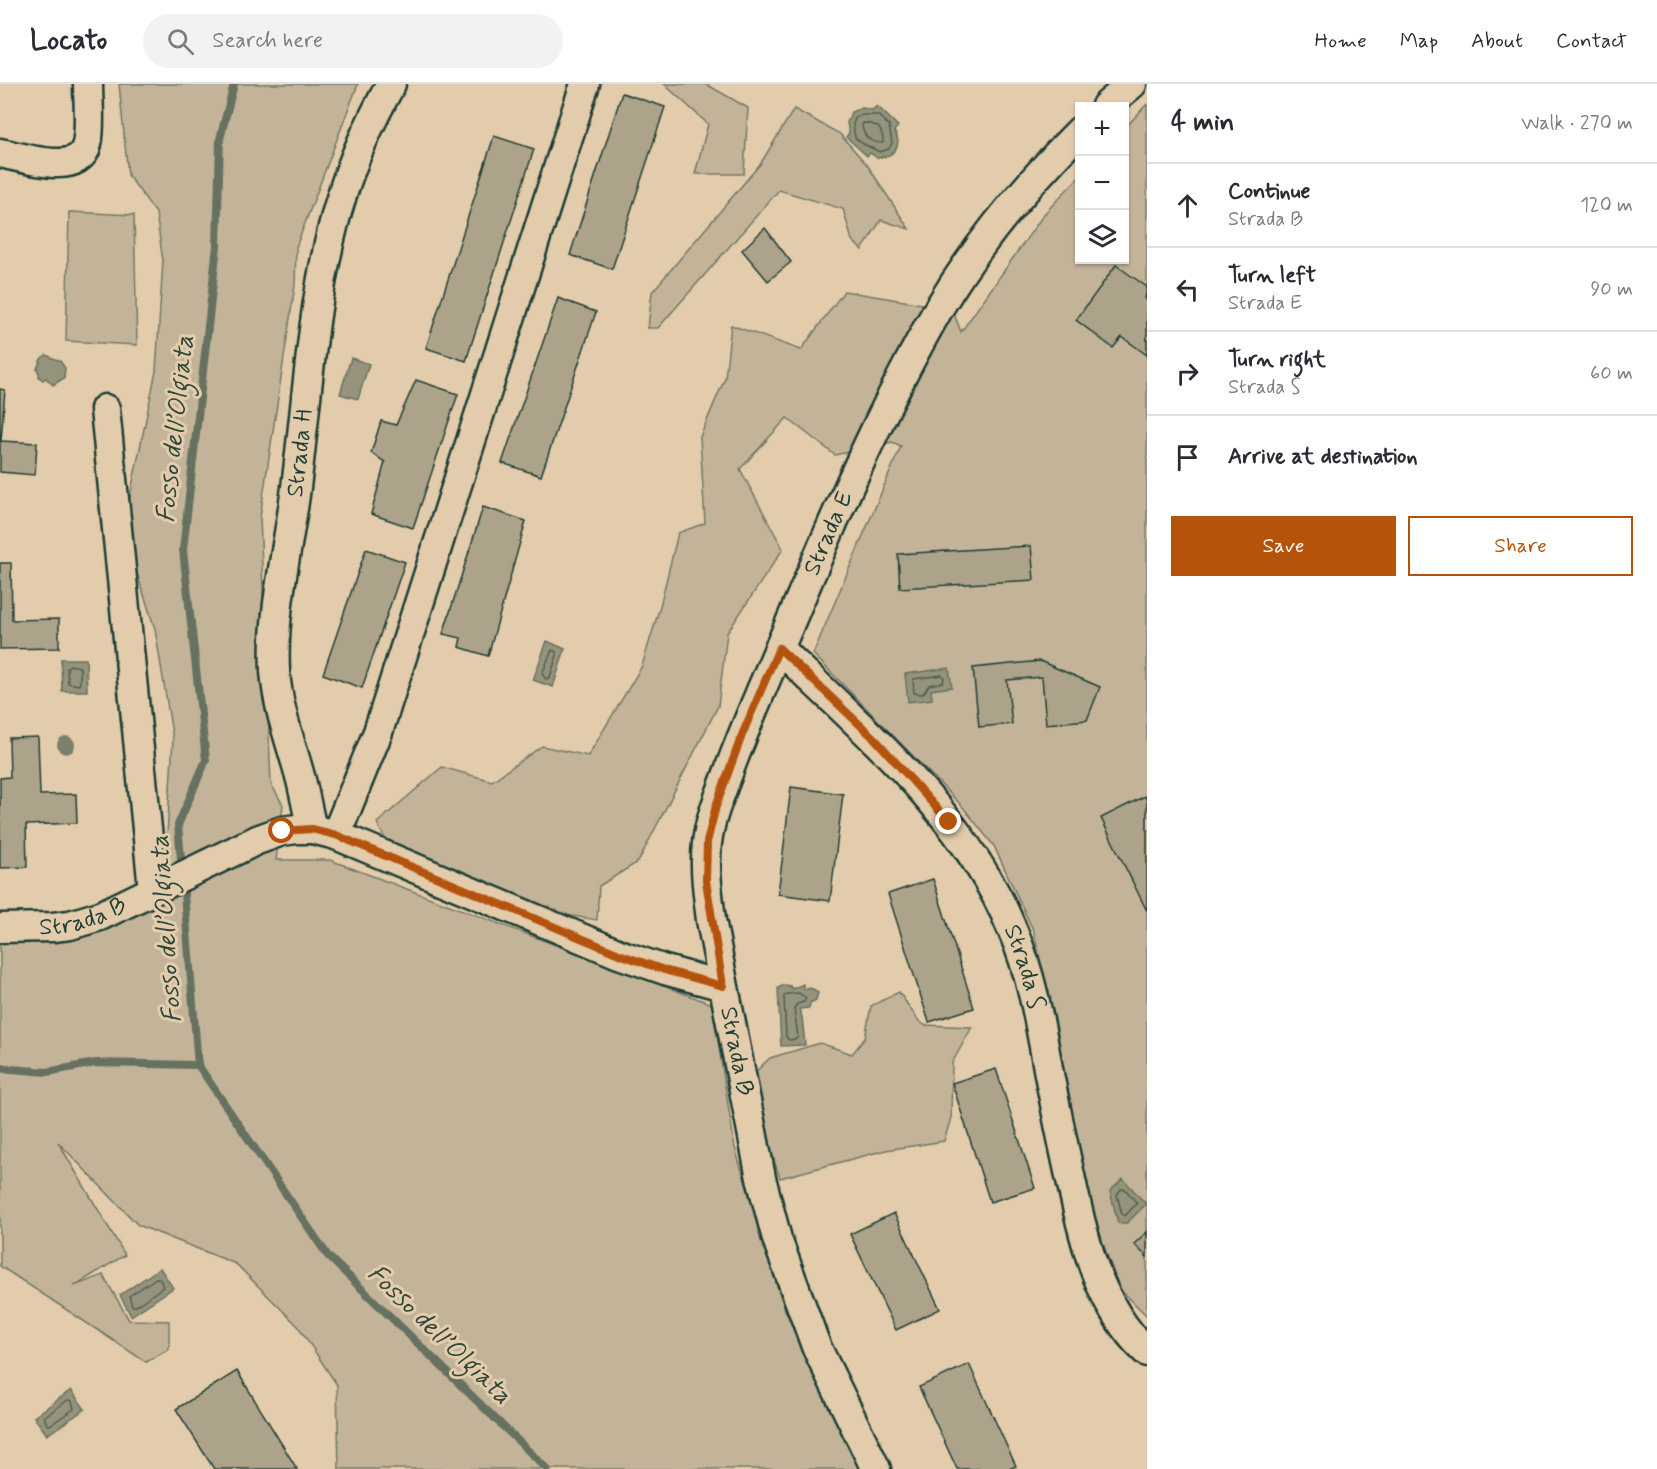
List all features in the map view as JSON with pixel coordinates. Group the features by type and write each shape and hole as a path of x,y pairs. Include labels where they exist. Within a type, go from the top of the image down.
{"street":[{"path":"0,153 59,164 79,159 85,151 87,141 88,84"},
{"name":"Strada H","path":"324,832 301,779 285,731 278,699 274,657 276,623 295,496 321,283 348,177 364,135 391,84"},
{"path":"324,832 378,732 585,84"},
{"path":"1111,102 1132,84"},
{"name":"Strada E","path":"723,986 706,881 707,842 716,806 742,735 869,441 940,307 997,225 1042,170 1075,136"},
{"path":"105,409 173,880"},
{"name":"Strada S","path":"779,648 876,740 936,806 974,856 1002,905 1035,998 1057,1116 1091,1260 1097,1277 1115,1311 1140,1346 1147,1352"},
{"name":"Strada B","path":"0,928 34,928 70,924 100,916 270,835 297,829 324,832 619,954 664,970 723,986 761,1178 777,1239 816,1346 876,1469"}],"shaded area":[{"path":"119,84 358,84 296,247 295,285 260,517 271,784 283,805 276,860 330,860 712,1004 735,1148 784,1308 860,1469 339,1469 337,1385 298,1326 236,1264 138,1225 58,1142 125,1255 74,1286 103,1275 129,1320 169,1321 169,1349 146,1362 0,1266 0,938 160,900 166,851 173,740 155,629 123,530 156,371 163,261 156,213 128,175"},
{"path":"664,84 706,84 748,108 744,174 695,174 708,124"},
{"path":"1147,104 1147,1316 1120,1289 1091,1213 1034,932 994,846 962,806 813,654 901,446 892,442 835,455 787,418 740,469 783,549 727,633 718,706 638,862 599,886 597,920 430,893 391,851 377,823 442,767 492,781 542,746 588,756 642,666 678,533 705,523 700,437 725,378 731,325 801,350 844,291 952,309 961,332 1044,214 1075,181 1075,264 1129,264 1129,124"},
{"path":"794,109 840,134 868,166 909,229 881,220 862,250 852,240 843,209 779,190 658,328 648,328 652,292 761,163"},
{"path":"69,212 134,215 137,345 66,341"},
{"path":"899,992 924,1025 972,1027 952,1063 951,1118 944,1141 886,1150 780,1178 747,1080 770,1058 820,1043 852,1054 865,1038 871,1006"}],"water":[{"path":"877,106 898,126 894,131 898,141 892,153 877,158 870,153 867,156 846,137 849,133 847,123 851,112 862,108 872,110"},
{"path":"46,355 60,361 65,368 64,378 53,385 46,378 43,380 39,377 37,369 41,359"},
{"path":"351,358 369,364 358,399 340,394"},
{"path":"547,641 565,649 553,687 533,680"},
{"path":"61,659 86,659 87,691 62,691"},
{"path":"949,668 952,687 931,690 932,699 908,702 905,674"},
{"path":"803,984 804,990 811,988 818,993 816,1000 810,1003 809,1008 799,1009 805,1045 781,1046 778,988 784,985 792,989"},
{"path":"1123,1179 1146,1204 1127,1223 1118,1223 1110,1191"},
{"path":"160,1268 173,1288 131,1316 120,1295"},
{"path":"71,1390 85,1409 47,1435 34,1417"}],"building":[{"path":"622,93 665,107 612,269 570,255"},
{"path":"494,136 534,149 466,361 426,348"},
{"path":"765,228 791,262 768,281 742,250"},
{"path":"1116,265 1147,287 1145,299 1147,300 1147,355 1122,337 1113,348 1076,320"},
{"path":"558,298 596,312 541,476 502,463"},
{"path":"416,380 458,394 413,528 371,514 385,462 371,453 381,421 396,425"},
{"path":"0,389 5,390 1,441 37,443 35,475 0,472"},
{"path":"483,507 526,521 488,656 459,647 461,638 443,634"},
{"path":"1031,546 1034,580 900,588 898,554"},
{"path":"366,549 405,562 362,688 323,674"},
{"path":"0,563 11,563 12,620 59,619 59,648 0,649"},
{"path":"1040,661 1100,687 1087,720 1046,724 1042,677 1007,680 1012,724 979,727 973,668"},
{"path":"38,737 40,795 76,794 77,823 26,825 27,867 0,868 0,778 10,777 9,738"},
{"path":"791,787 843,794 830,901 778,894"},
{"path":"1145,796 1147,801 1147,911 1101,818"},
{"path":"933,879 974,1008 929,1022 888,894"},
{"path":"996,1069 1035,1188 990,1202 952,1083"},
{"path":"894,1213 940,1309 896,1330 850,1234"},
{"path":"1147,1232 1147,1257 1134,1244"},
{"path":"969,1364 1016,1466 1009,1469 957,1469 919,1387"},
{"path":"237,1371 297,1469 214,1469 176,1409"}],"waterway":[{"name":"Fosso dell’Olgiata","path":"182,870 178,825 206,760 183,550 217,246 220,139 234,84"},
{"name":"Fosso dell’Olgiata","path":"183,882 198,1065 328,1256 547,1469"},
{"path":"0,1068 47,1072 95,1063 198,1065"}],"route":[{"path":"282,831 312,829 336,835 619,954 664,970 723,986 706,881 707,842 716,806 742,735 779,648 876,740 949,822"}]}
